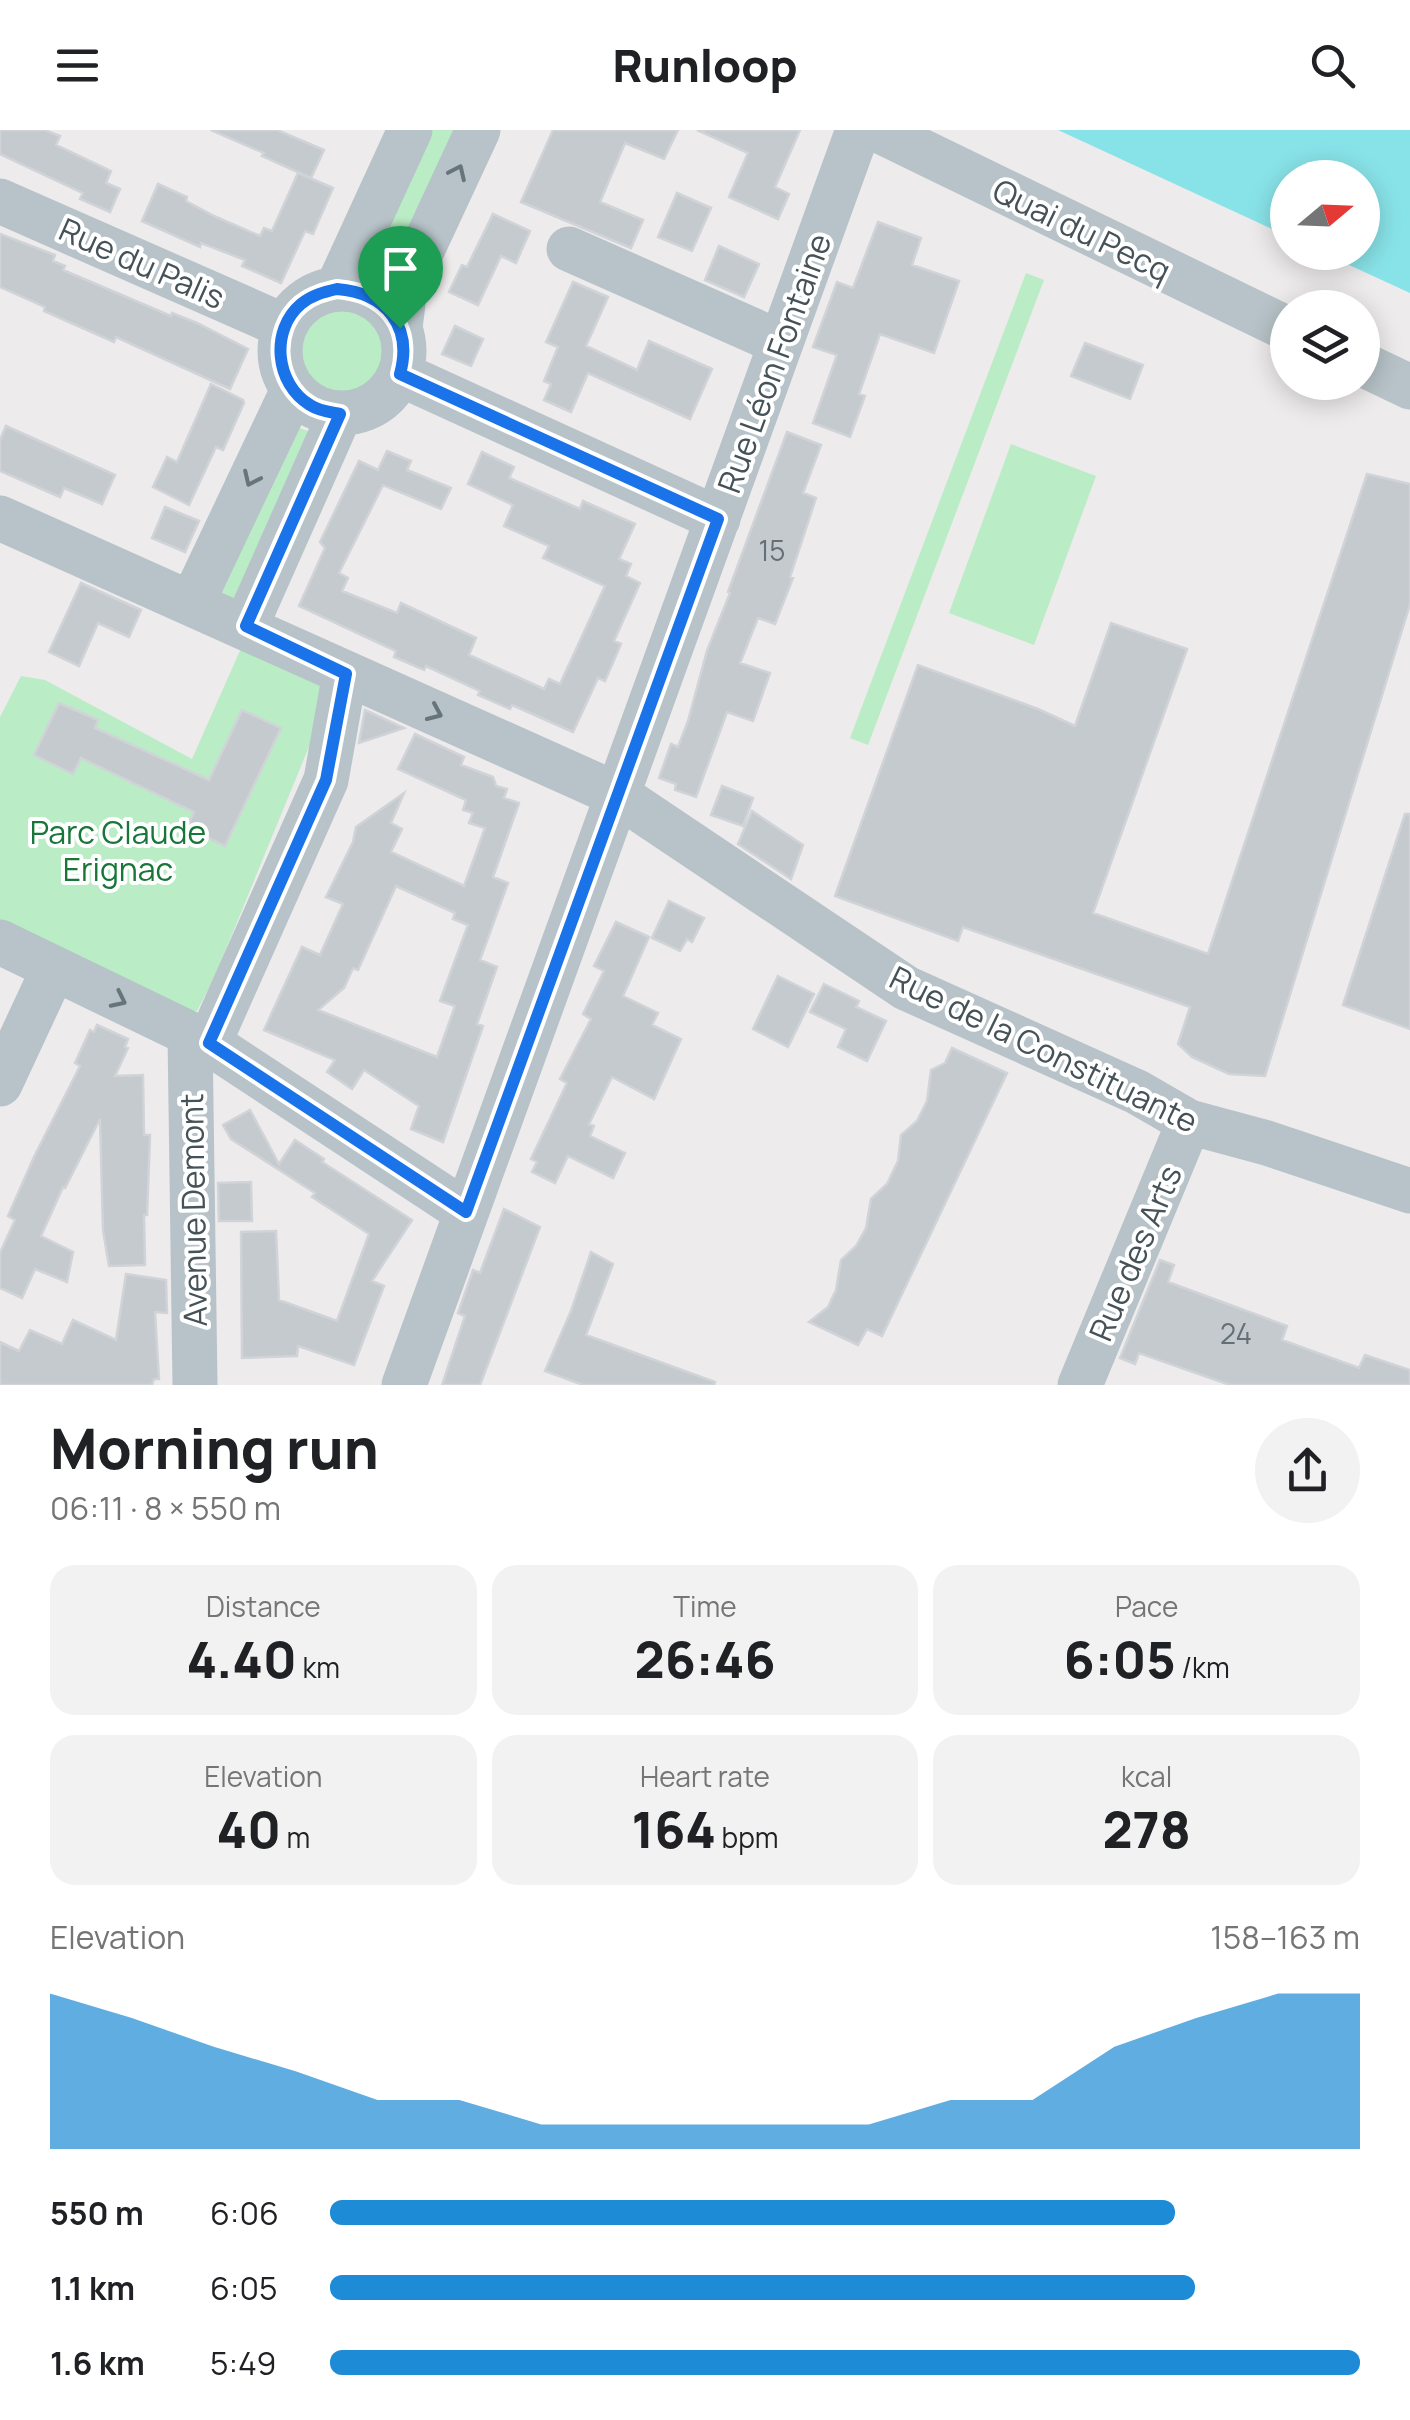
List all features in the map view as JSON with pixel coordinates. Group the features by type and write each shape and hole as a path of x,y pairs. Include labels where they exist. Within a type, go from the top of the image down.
{"street":[{"path":"337,289 410,130"},
{"path":"400,328 389,311 370,295 337,289 318,293 302,303 284,326 280,355 284,374 293,390 316,408 340,414 375,404 390,391 404,360 400,328 405,287 478,130"},
{"name":"Rue Léon Fontaine","path":"404,1385 858,130"},
{"name":"Quai du Pecq","path":"878,130 1270,319"},
{"name":"Rue du Palis","path":"0,201 284,326"},
{"path":"569,248 781,343"},
{"path":"1380,373 1410,387"},
{"path":"400,374 718,519"},
{"path":"192,603 293,390"},
{"path":"246,626 340,414"},
{"name":"Rue de la Constituante","path":"0,518 618,795 906,988 1137,1092 1189,1122 1267,1143 1410,1191"},
{"path":"199,1039 326,780 346,674"},
{"path":"0,942 199,1039 466,1212"},
{"path":"0,1084 54,968"},
{"name":"Avenue Demont","path":"196,1385 199,1039"},
{"name":"Rue des Arts","path":"1080,1385 1189,1122"}],"green space":[{"path":"424,130 466,130 389,274 381,272 370,263"},
{"path":"1026,273 1044,280 868,745 850,738"},
{"path":"343,307 373,320 386,350 373,380 343,393 313,380 300,350 313,320"},
{"path":"297,427 313,433 238,602 218,591"},
{"path":"1011,444 1096,476 1034,645 949,613"},
{"name":"Parc Claude Erignac","path":"242,646 319,684 324,696 322,715 214,978 197,1011 190,1012 0,922 0,717 21,676 45,680 192,759"}],"water":[{"path":"1058,130 1410,130 1410,293 1360,270 1380,270 1380,160 1270,160 1270,228"}],"building":[{"path":"0,130 45,130 60,136 56,145 111,171 106,183 120,189 110,212 80,199 83,193 0,154"},
{"path":"211,130 277,130 324,150 311,178"},
{"path":"553,130 678,130 664,159 625,143 600,202 643,220 631,248 521,202"},
{"path":"697,130 800,130 775,187 789,194 778,219 729,197 748,153"},
{"path":"298,173 333,188 313,234 305,231 281,283 242,266 245,260 201,243 200,247 142,221 158,184 187,197 186,201 214,216 260,236 264,228 272,231"},
{"path":"677,193 711,208 692,251 658,237"},
{"path":"493,214 530,231 516,263 501,256 478,305 449,292 462,265 467,267"},
{"path":"878,222 921,238 912,265 959,281 934,353 880,334 859,394 865,396 850,437 813,423 837,355 813,347 837,282 853,288"},
{"path":"0,234 55,255 53,261 65,266 63,270 171,316 172,313 197,323 248,349 230,389 116,337 114,342 44,311 45,307 0,287"},
{"path":"719,246 759,264 744,297 705,280"},
{"path":"573,282 608,297 586,346 637,370 649,341 712,369 690,419 588,373 571,412 544,400 551,384 544,381 558,347 546,342"},
{"path":"455,326 483,339 471,366 442,354"},
{"path":"1085,343 1143,365 1130,399 1071,376"},
{"path":"211,384 244,403 223,450 216,447 189,505 153,487 167,457 177,462"},
{"path":"6,426 115,475 102,504 64,488 60,497 0,471 0,440"},
{"path":"787,432 821,445 803,493 816,498 775,624 758,618 740,663 770,673 753,721 727,712 696,797 675,790 676,784 659,778 671,744 678,747 688,721 707,651"},
{"path":"387,451 411,461 407,470 451,488 441,509 383,485 339,573 348,578 342,591 397,613 401,603 476,638 469,655 544,689 549,679 560,684 605,586 543,558 549,546 504,526 513,505 468,484 482,452 514,467 509,478 580,509 583,501 635,524 619,559 631,564 626,576 640,583 614,641 621,644 605,681 598,678 573,732 512,705 510,709 478,695 480,691 426,666 424,670 394,657 396,651 299,606 325,548 320,542 359,461 378,470"},
{"path":"1367,474 1410,484 1410,604 1265,1076 1229,1074 1192,1057 1178,1044 1190,1007 963,927 958,941 835,896 918,665 1075,726 1111,623 1187,649 1093,913 1208,954"},
{"path":"165,507 199,521 185,552 152,538"},
{"path":"81,583 141,610 129,637 98,623 79,666 49,652"},
{"path":"59,703 98,720 95,728 209,780 242,710 281,728 225,846 187,828 194,812 81,758 73,774 34,755"},
{"path":"365,710 404,728 359,743"},
{"path":"415,734 464,757 461,765 493,777 496,786 507,789 504,798 519,803 493,877 508,883 480,960 497,967 477,1024 483,1026 443,1142 411,1129 419,1106 364,1070 352,1089 327,1072 335,1060 264,1030 302,947 320,955 343,904 326,897 353,842 356,827 404,793 391,823 402,829 391,852 464,886 485,828 469,823 473,813 463,810 466,800 398,769","holes":["396,886 455,913 453,919 468,925 440,1001 455,1006 437,1057 318,1010 344,988 353,968 358,970"]},
{"path":"722,786 753,798 743,826 711,815"},
{"path":"752,811 803,845 791,879 738,844"},
{"path":"1405,814 1410,814 1410,1029 1343,1005"},
{"path":"669,901 704,918 692,942 687,939 680,951 652,938"},
{"path":"616,922 649,937 623,996 658,1013 652,1025 681,1039 654,1099 612,1077 589,1124 594,1126 590,1136 625,1153 613,1178 568,1156 555,1183 532,1172 537,1162 531,1159 567,1083 560,1079 591,1019 583,1014 604,971 594,966"},
{"path":"778,976 814,994 788,1047 753,1029"},
{"path":"824,984 859,1001 856,1007 886,1021 867,1061 838,1047 846,1029 810,1012"},
{"path":"97,1025 128,1039 115,1076 143,1075 144,1135 150,1135 145,1265 109,1266 103,1230 100,1119 41,1236 73,1252 67,1282 35,1269 22,1298 0,1288 0,1253 15,1220 8,1216 80,1066 75,1063 90,1030 94,1032"},
{"path":"952,1048 1007,1073 882,1336 867,1329 858,1345 809,1322 828,1307 836,1290 841,1260 856,1246 866,1228 871,1199 887,1184 898,1161 901,1135 917,1121 927,1101 931,1070 945,1063"},
{"path":"250,1110 279,1164 295,1140 412,1220 372,1281 384,1286 354,1365 298,1346 297,1356 242,1358 241,1232 276,1231 279,1300 337,1321 369,1234 312,1197 315,1193 231,1139 223,1125"},
{"path":"251,1182 252,1221 219,1221 218,1183"},
{"path":"504,1209 540,1227 480,1385 442,1385 465,1316 458,1313 473,1270 480,1273"},
{"path":"591,1252 613,1264 586,1335 715,1382 714,1385 583,1385 545,1371"},
{"path":"1160,1260 1174,1265 1168,1282 1287,1326 1282,1340 1359,1368 1365,1355 1410,1370 1410,1385 1230,1385 1139,1353 1135,1364 1120,1358"},
{"path":"126,1274 166,1280 167,1313 155,1312 159,1379 154,1379 152,1385 0,1385 0,1342 19,1351 30,1330 62,1344 73,1320 116,1340"}],"route":[{"path":"337,289 370,295 389,311 400,328 404,360 400,374 718,519 466,1212 209,1043 326,780 346,674 246,626 340,414 316,408 293,390 280,355 284,326 302,303 318,293 337,289"}]}
